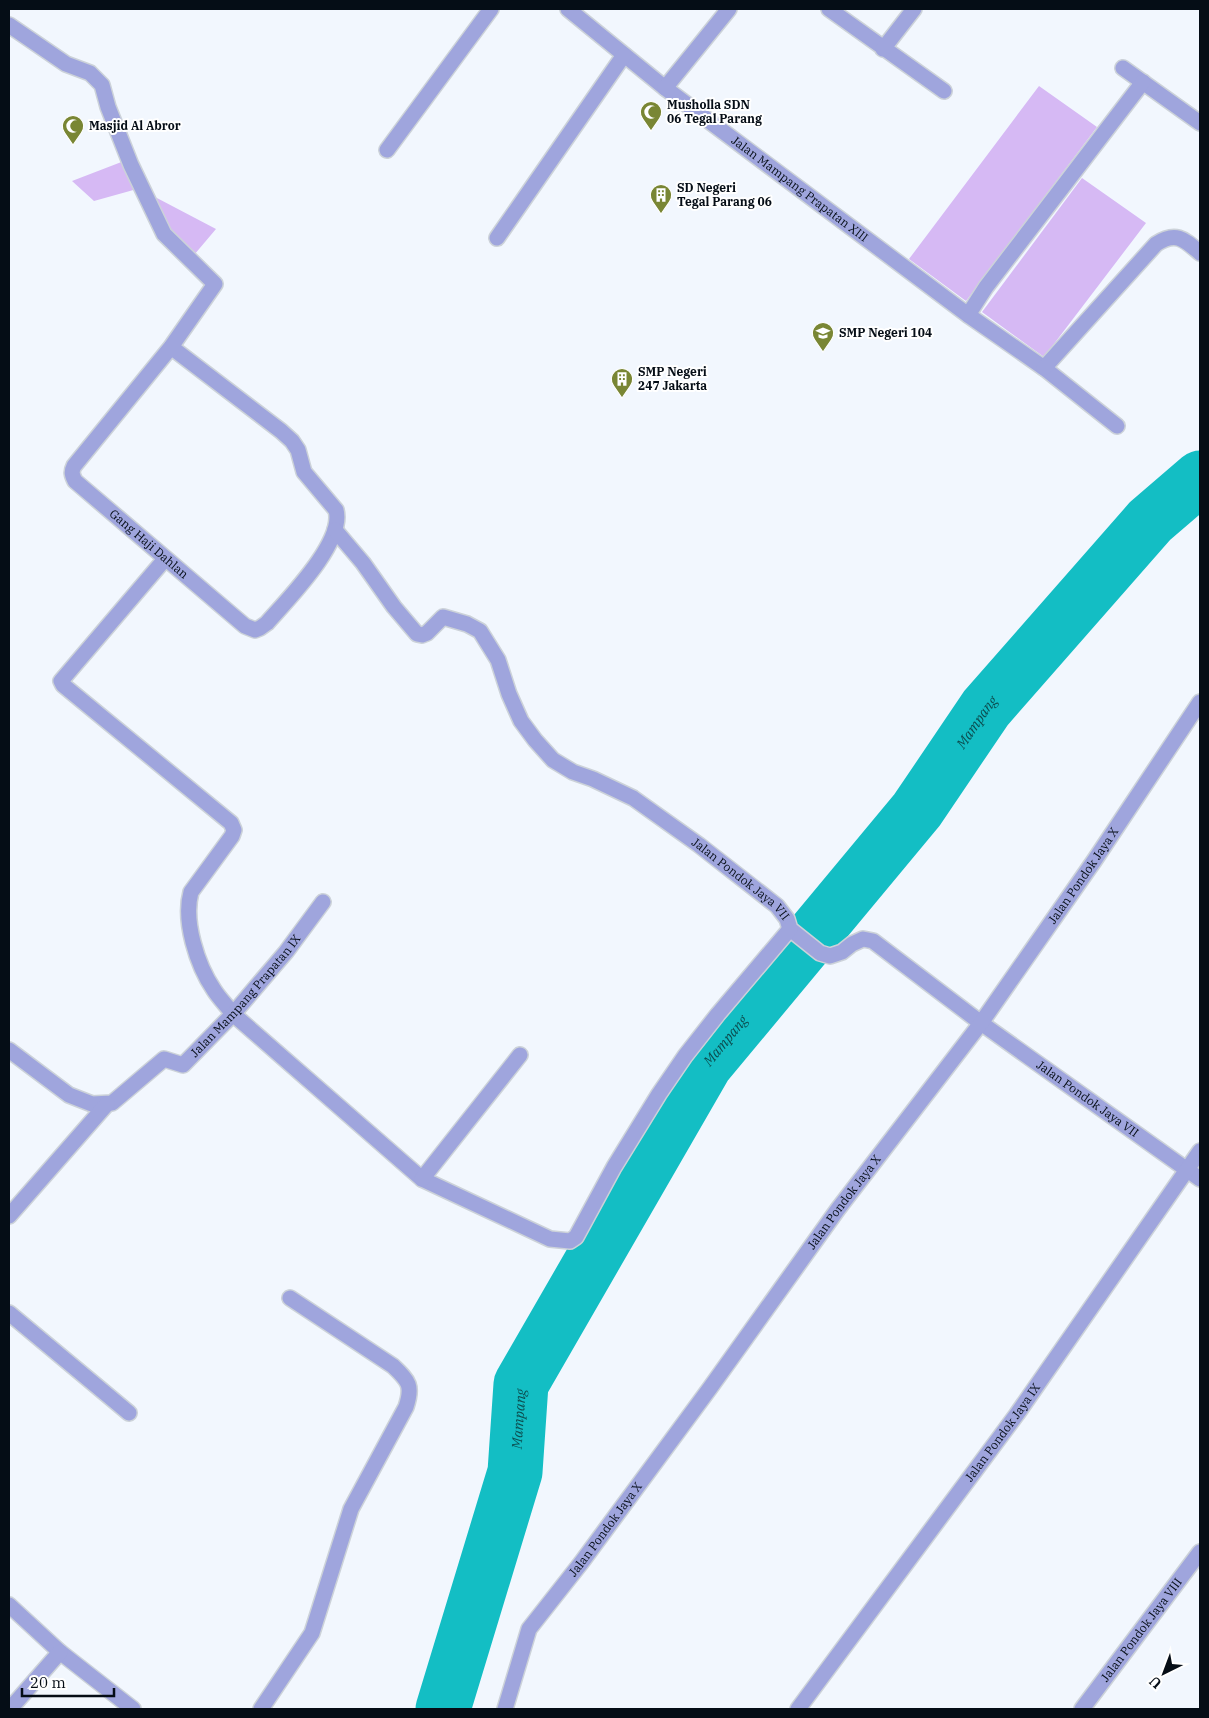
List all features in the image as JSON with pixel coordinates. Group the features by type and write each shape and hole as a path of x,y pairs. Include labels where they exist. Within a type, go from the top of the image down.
{"street":[{"path":"387,150 491,9"},
{"name":"Jalan Mampang Prapatan XIII","path":"568,9 665,88 968,315 1044,368 1117,426"},
{"path":"665,88 730,9"},
{"path":"829,9 944,91"},
{"path":"883,49 914,9"},
{"name":"Gang Haji Dahlan","path":"9,25 66,64 90,73 102,85 108,107 124,148 164,234 214,281 214,286 171,347 80,458 72,472 76,481 165,559 245,626 254,630 267,623 313,571 334,530 338,517 336,510 304,472 298,450 292,441 270,422 171,347"},
{"path":"497,238 624,55"},
{"path":"1123,68 1200,123"},
{"path":"968,315 986,287 1143,82"},
{"path":"1044,368 1156,244 1169,237 1175,237 1187,242 1200,253"},
{"name":"Jalan Pondok Jaya VII","path":"334,530 363,563 394,608 416,634 422,635 427,632 443,617 467,624 480,631 498,660 509,694 521,721 553,760 572,772 593,779 633,798 699,845 777,906 787,919 794,933 820,953 830,956 842,952 852,944 863,939 873,941 981,1023 1200,1179"},
{"path":"165,559 61,681 65,688 231,823 234,830 232,836 191,892 189,901 189,917 199,959 213,989 234,1014 422,1179 550,1239 570,1241 576,1238 614,1167 685,1056 718,1014 794,933"},
{"name":"Jalan Pondok Jaya X","path":"505,1709 529,1630 693,1412 838,1209 981,1023 1094,861 1200,702"},
{"name":"Jalan Mampang Prapatan IX","path":"107,1104 112,1103 164,1059 183,1065 234,1014 286,952 323,902"},
{"path":"9,1050 69,1095 92,1104 107,1104"},
{"path":"422,1179 520,1055"},
{"path":"9,1216 107,1104"},
{"name":"Jalan Pondok Jaya IX","path":"798,1709 1017,1414 1200,1151"},
{"path":"260,1709 312,1633 351,1508 406,1407 411,1392 406,1378 393,1366 290,1298"},
{"path":"9,1313 129,1413"},
{"name":"Jalan Pondok Jaya VIII","path":"1082,1709 1200,1552"},
{"path":"9,1605 60,1652 133,1709"},
{"path":"10,1709 60,1652"}],"shaded area":[{"path":"1039,86 1097,127 966,301 909,259"},
{"path":"124,161 137,189 94,201 72,181"},
{"path":"1082,178 1146,223 1044,357 982,312"},
{"path":"155,197 216,229 194,255 168,232"}],"waterway":[{"name":"Mampang","path":"443,1709 515,1472 521,1384 705,1065 917,810 986,708 1150,521 1200,478"}],"place":[{"name":"Musholla SDN 06 Tegal Parang","path":"651,131"},
{"name":"Masjid Al Abror","path":"73,145"},
{"name":"SD Negeri Tegal Parang 06","path":"661,214"},
{"name":"SMP Negeri 104","path":"823,352"},
{"name":"SMP Negeri 247 Jakarta","path":"622,398"}]}
